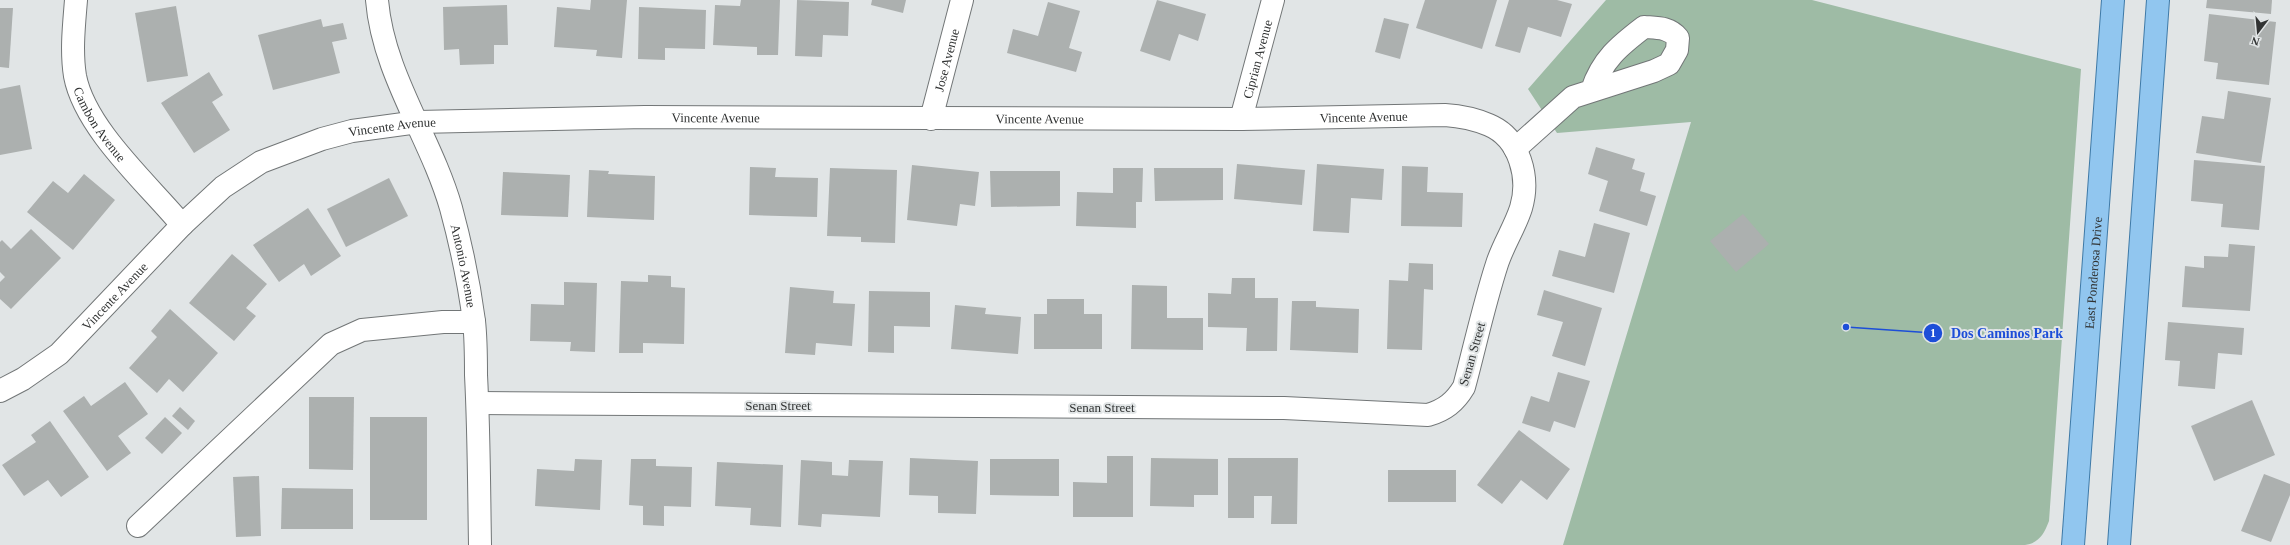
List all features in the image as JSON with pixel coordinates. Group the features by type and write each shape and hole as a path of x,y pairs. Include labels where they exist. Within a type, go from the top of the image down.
{"main road":[{"name":"East Ponderosa Drive","path":"2073,545 2113,0"},
{"path":"2119,545 2158,0"}],"street":[{"name":"Cambon Avenue","path":"76,0 74,33 75,76 82,95 105,136 182,225"},
{"name":"Antonio Avenue","path":"377,0 385,38 397,74 439,169 461,249 474,322 478,403 480,545"},
{"name":"Jose Avenue","path":"931,119 962,0"},
{"name":"Ciprian Avenue","path":"1241,119 1273,0"},
{"path":"1515,149 1573,97 1592,90"},
{"name":"Vincente Avenue","path":"0,391 23,379 59,354 182,225 223,187 261,162 322,139 352,131 418,122 645,117 1241,119 1445,115 1466,117 1490,125 1502,133 1515,149"},
{"name":"Senan Street","path":"478,403 1276,408 1428,415 1442,411 1456,400 1464,387 1498,263 1521,208 1525,188 1523,167 1515,149"},
{"path":"138,526 332,344 362,330 443,322 474,322"}],"green space":[{"path":"1606,0 1812,0 2081,69 2049,521 2043,534 2037,540 2025,545 1563,545 1691,122 1557,133 1528,89"}],"building":[{"path":"591,0 627,0 622,58 596,56 597,50 554,47 557,7 590,10"},
{"path":"741,0 780,0 778,55 757,55 757,47 713,45 715,5 740,6"},
{"path":"797,0 849,2 848,36 823,35 822,57 795,56"},
{"path":"872,0 906,0 903,13 871,5"},
{"path":"1157,0 1206,14 1198,41 1179,34 1170,61 1140,51"},
{"path":"1425,0 1497,0 1482,49 1416,28"},
{"path":"1509,0 1557,0 1572,4 1561,37 1528,27 1520,53 1495,46"},
{"path":"2207,0 2272,0 2271,14 2206,8"},
{"path":"1048,2 1080,11 1069,48 1082,52 1076,72 1007,53 1013,29 1038,36"},
{"path":"507,5 508,45 494,45 494,64 460,65 459,49 444,50 443,7"},
{"path":"176,6 188,76 147,82 135,13"},
{"path":"639,7 706,10 705,49 665,48 665,60 638,59"},
{"path":"0,8 13,8 9,68 0,67"},
{"path":"2209,14 2276,22 2269,85 2216,79 2218,63 2204,61"},
{"path":"1384,18 1409,24 1400,59 1375,52"},
{"path":"321,19 323,27 343,23 347,39 332,42 340,73 273,90 258,35"},
{"path":"209,72 223,95 212,102 230,130 194,153 161,103"},
{"path":"20,85 32,149 0,155 0,89"},
{"path":"2228,91 2271,98 2261,163 2196,153 2202,116 2224,119"},
{"path":"1596,147 1635,159 1632,169 1645,173 1640,191 1656,196 1647,226 1599,211 1608,181 1588,174"},
{"path":"2194,160 2265,166 2259,230 2221,227 2223,204 2191,201"},
{"path":"1237,164 1305,170 1302,205 1234,199"},
{"path":"1317,164 1384,169 1382,200 1351,198 1349,233 1313,231"},
{"path":"912,165 979,172 975,206 960,204 957,226 907,220"},
{"path":"1402,166 1428,167 1427,192 1463,193 1462,227 1401,226"},
{"path":"750,167 776,168 775,177 818,178 817,217 749,215"},
{"path":"830,168 897,170 895,243 861,242 861,237 827,236"},
{"path":"1113,168 1143,168 1142,202 1136,202 1136,228 1076,226 1077,192 1113,193"},
{"path":"1154,168 1223,168 1223,200 1155,201"},
{"path":"589,170 609,171 608,174 655,176 654,220 587,217"},
{"path":"990,171 1060,171 1060,206 991,207"},
{"path":"503,172 570,175 568,217 501,215"},
{"path":"84,174 115,200 73,250 27,212 53,181 68,193"},
{"path":"389,178 408,216 346,247 327,209"},
{"path":"308,208 341,256 311,276 304,264 279,282 253,245"},
{"path":"1743,214 1769,244 1736,272 1710,241"},
{"path":"1594,223 1630,233 1614,293 1552,276 1559,250 1585,257"},
{"path":"31,229 61,258 11,309 0,299 0,282 5,277 0,272 0,242 2,240 11,249"},
{"path":"2229,244 2255,246 2250,311 2182,307 2185,266 2204,268 2204,256 2228,257"},
{"path":"232,254 267,284 246,308 256,316 234,341 189,303"},
{"path":"1409,263 1433,264 1433,290 1424,289 1422,350 1387,349 1389,280 1408,281"},
{"path":"648,275 671,276 671,287 685,288 684,344 643,343 643,353 619,353 621,281 648,282"},
{"path":"1232,278 1255,278 1255,298 1278,298 1277,351 1246,351 1247,328 1208,327 1208,293 1231,294"},
{"path":"564,282 597,283 595,352 570,351 571,342 530,341 531,304 564,305"},
{"path":"1132,285 1167,286 1167,318 1203,318 1203,350 1131,349"},
{"path":"790,287 834,291 833,303 855,304 852,346 816,343 815,355 785,353"},
{"path":"1544,290 1602,308 1585,366 1552,356 1563,322 1537,315"},
{"path":"869,291 930,292 930,327 894,326 894,353 868,352"},
{"path":"1047,299 1084,299 1084,314 1102,314 1102,349 1034,349 1034,314 1047,314"},
{"path":"1292,301 1316,301 1316,307 1359,309 1358,353 1290,350"},
{"path":"955,305 986,308 985,314 1021,317 1018,354 951,349"},
{"path":"170,309 218,353 183,392 169,379 157,393 129,368 157,337 151,331"},
{"path":"2168,322 2244,328 2242,355 2218,353 2215,389 2178,386 2180,361 2165,360"},
{"path":"1558,372 1590,381 1575,428 1554,421 1550,432 1522,423 1531,396 1549,402"},
{"path":"125,382 148,414 118,436 131,453 107,471 63,411 84,396 91,406"},
{"path":"309,397 354,397 353,470 309,469"},
{"path":"2252,400 2275,455 2214,481 2191,426"},
{"path":"180,407 195,421 188,430 172,416"},
{"path":"165,417 182,433 162,454 145,438"},
{"path":"370,417 427,417 427,520 370,520"},
{"path":"50,421 89,477 61,497 48,480 24,496 2,465 36,442 31,435"},
{"path":"1519,430 1570,469 1547,500 1521,480 1502,504 1477,485"},
{"path":"1107,456 1133,456 1133,517 1073,517 1073,482 1107,483"},
{"path":"910,458 978,461 976,514 938,513 938,496 909,495"},
{"path":"1151,458 1218,459 1218,495 1194,495 1194,507 1150,506"},
{"path":"1228,458 1298,458 1297,524 1271,524 1272,496 1254,496 1254,518 1228,518"},
{"path":"575,459 602,460 600,510 535,506 537,469 574,471"},
{"path":"631,459 656,459 656,466 692,467 691,507 664,506 664,526 643,525 643,506 629,505"},
{"path":"990,459 1059,459 1059,496 990,495"},
{"path":"801,460 832,462 832,475 848,476 849,460 883,461 880,517 822,514 821,527 798,525"},
{"path":"717,462 783,465 781,527 750,525 751,508 715,506"},
{"path":"1388,470 1456,470 1456,502 1388,502"},
{"path":"2264,474 2290,484 2290,495 2271,542 2241,531"},
{"path":"259,476 261,536 236,537 233,477"},
{"path":"282,488 353,489 353,529 281,529"}],"place":[{"name":"Dos Caminos Park","path":"1846,327"}]}
